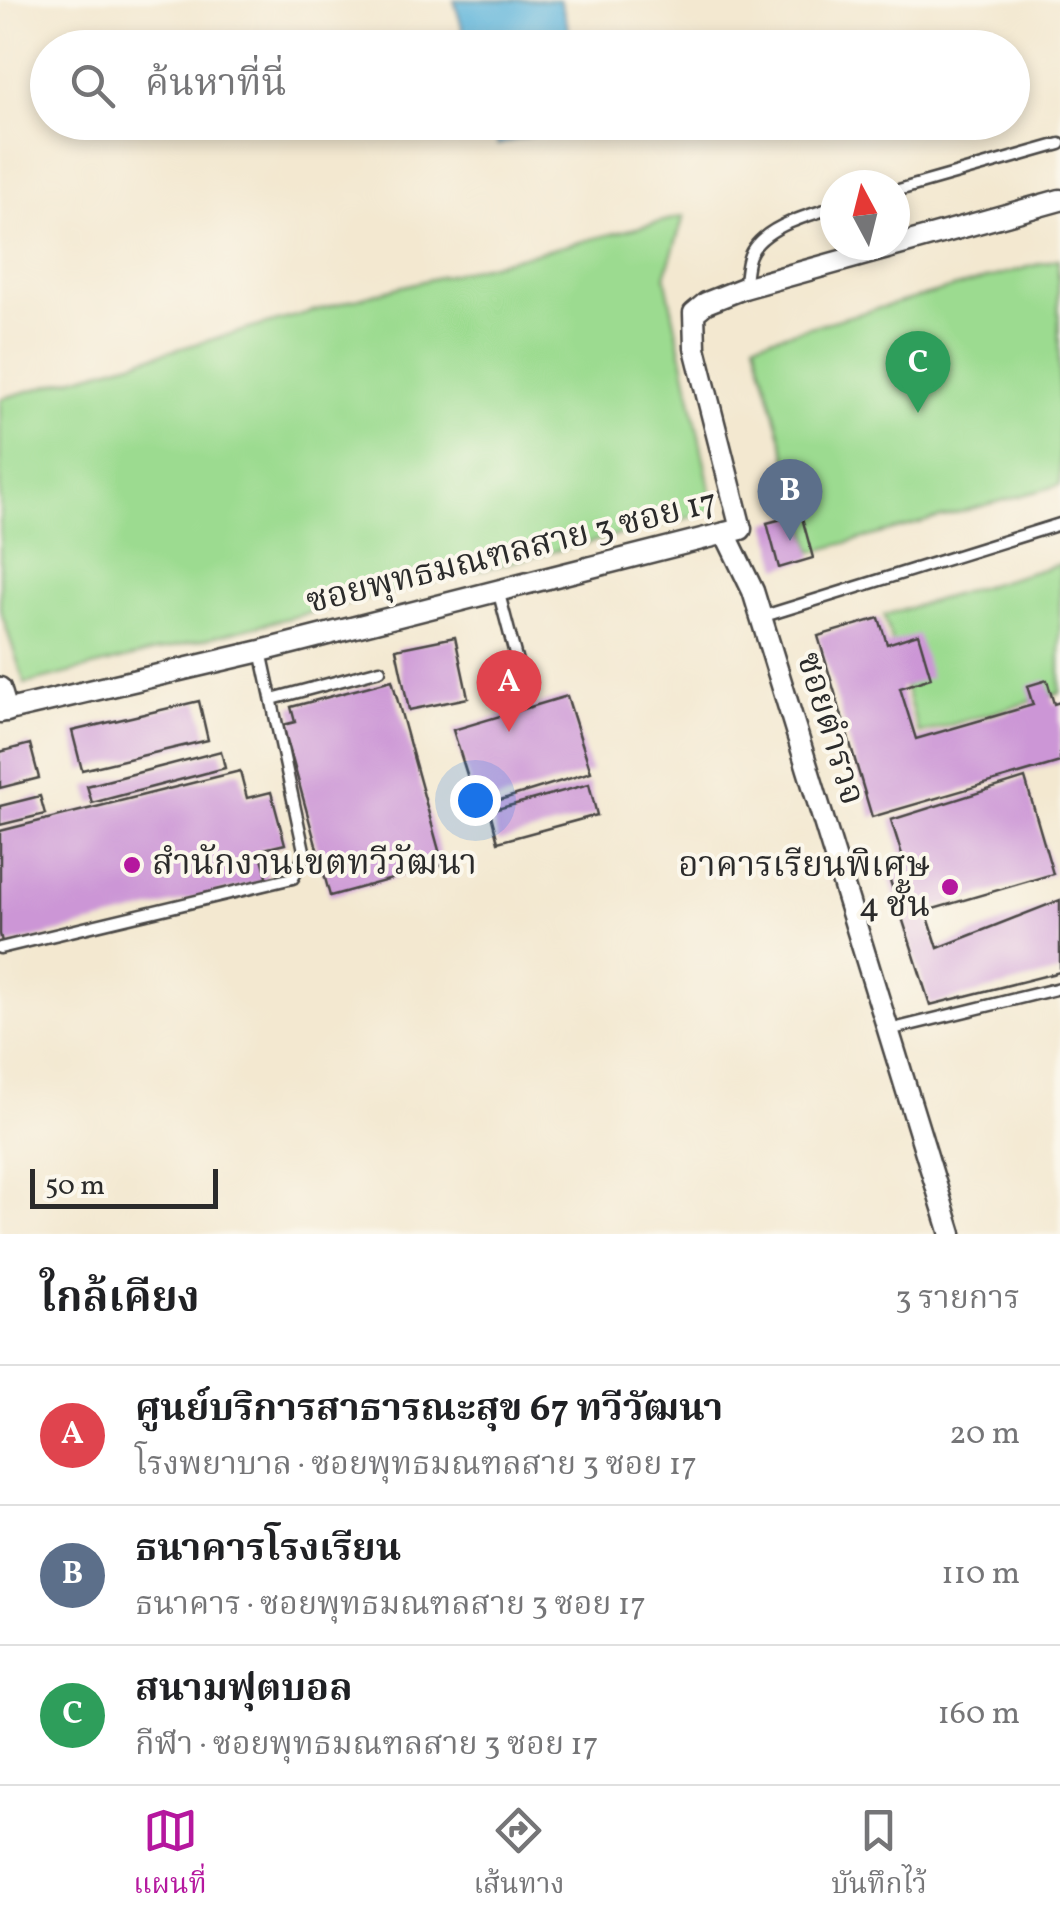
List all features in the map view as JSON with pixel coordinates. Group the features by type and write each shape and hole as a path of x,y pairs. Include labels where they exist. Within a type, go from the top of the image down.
{"street":[{"name":"ซอยพุทธมณฑลสาย 3 ซอย 17","path":"3,712 742,529 692,330 694,313 706,302 744,288 1060,200"},
{"name":"ซอยตำรวจ","path":"725,533 753,590 951,1234"},
{"path":"0,688 3,712"}],"lane":[{"path":"910,186 1060,144"},
{"path":"744,288 750,253 768,235 792,220 820,212"},
{"path":"761,617 1060,524"},
{"path":"498,590 524,688"},
{"path":"0,948 293,878 305,855 261,650"},
{"path":"272,699 380,670"},
{"path":"888,1030 1060,988"}],"green space":[{"path":"684,216 665,276 715,511 25,684 0,609 0,399 395,288"},
{"path":"1058,259 1060,485 813,552 755,342"},
{"path":"1060,564 1060,693 919,734 884,615"}],"water":[{"path":"454,0 560,0 569,30 463,30"}],"building":[{"path":"801,514 813,558 779,568 767,523"},
{"path":"879,618 887,644 918,634 931,678 900,688 916,739 1033,705 1027,686 1047,680 1054,704 1060,702 1060,762 872,817 818,636"},
{"path":"455,637 468,698 409,710 396,649"},
{"path":"392,680 443,865 330,896 283,725 295,722 291,707"},
{"path":"567,696 591,772 477,807 453,730"},
{"path":"199,701 208,740 82,770 72,731"},
{"path":"30,744 39,778 0,788 0,752"},
{"path":"221,751 225,768 92,803 87,786"},
{"name":"สำนักงานเขตทวีวัฒนา","path":"240,771 247,798 271,792 285,844 260,850 268,880 3,946 0,831"},
{"name":"อาคารเรียนพิเศษ 4 ชั้น","path":"1025,778 1053,874 926,911 938,948 1060,900 1060,972 930,1005 887,871 905,864 891,820"},
{"path":"589,784 597,815 498,842 490,811"},
{"path":"40,796 45,814 0,825 0,806"}],"place":[{"name":"สนามฟุตบอล","path":"918,413"},
{"name":"ธนาคารโรงเรียน","path":"790,541"},
{"name":"ศูนย์บริการสาธารณะสุข 67 ทวีวัฒนา","path":"509,732"},
{"name":"สำนักงานเขตทวีวัฒนา","path":"132,865"},
{"name":"อาคารเรียนพิเศษ 4 ชั้น","path":"950,887"}]}
